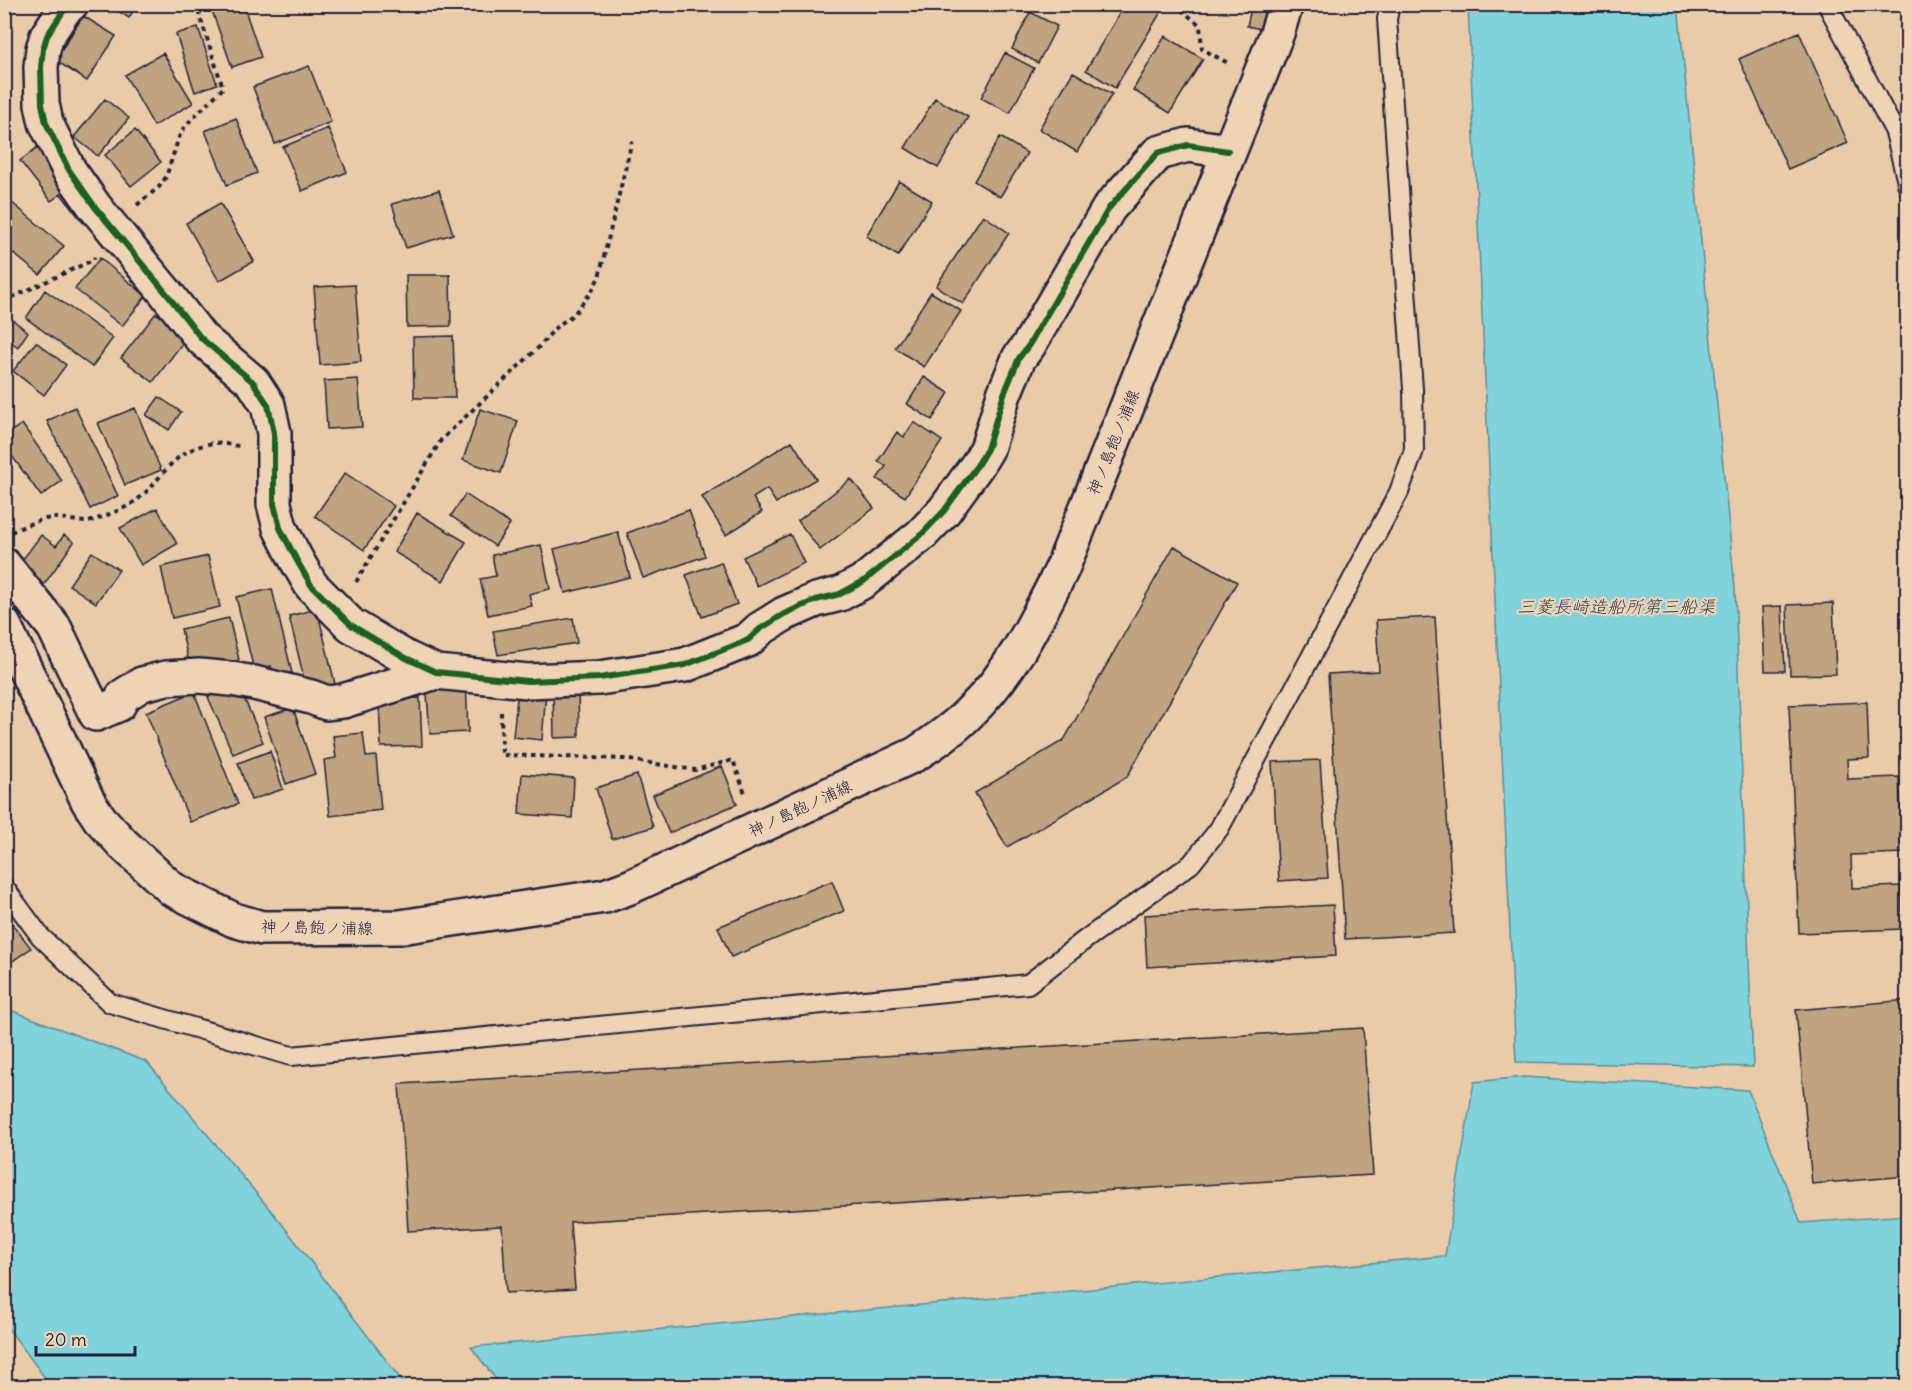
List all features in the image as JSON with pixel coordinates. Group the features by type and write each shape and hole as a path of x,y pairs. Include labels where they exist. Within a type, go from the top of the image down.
{"street":[{"path":"71,4 64,10 47,36 41,67 42,104 46,123 69,171 201,338 253,381 268,405 275,446 274,504 280,528 311,585 351,625 380,644 436,672 528,681 599,678 685,665 748,640 760,629 784,614 816,600 840,594 864,581 944,511 978,464 987,449 1004,394 1019,358 1029,345 1109,208 1158,153 1188,145 1228,151"},
{"name":"神ノ島飽ノ浦線","path":"4,625 88,801 100,819 123,844 172,889 234,920 262,928 400,927 605,896 630,887 916,754 968,714 1007,669 1028,638 1062,568 1258,80 1286,4"},
{"path":"4,565 54,627 96,714 119,704 123,696 142,684 166,678 199,676 231,679 300,694 327,703 343,701 436,672"}],"lane":[{"path":"4,887 40,936 110,1003 291,1056 1028,984 1086,939 1191,864 1219,829 1399,492 1414,450 1414,440 1413,389 1387,19 1390,4"},
{"path":"1827,4 1895,132 1908,187"}],"path":[{"path":"4,301 93,260 126,212 159,187 166,177 184,126 223,88 196,4"},
{"path":"1174,4 1200,25 1202,49 1258,80"},
{"path":"336,609 351,591 441,440 540,346 555,327 574,314 592,291 598,277 632,141"},
{"path":"4,535 29,524 53,518 90,522 125,507 143,495 184,452 200,446 217,442 233,446 275,446"},
{"path":"503,679 502,755 624,759 695,770 733,760 759,827"}],"water":[{"name":"三菱長崎造船所第三船渠","path":"1468,5 1678,5 1735,589 1753,1067 1516,1062"},
{"path":"5,1008 147,1062 282,1224 406,1386 51,1386 5,1324"},
{"path":"1523,1077 1748,1090 1801,1223 1907,1215 1907,1386 501,1386 471,1347 1445,1256 1474,1082"}],"pier":[{"path":"1908,1271 1907,1332 1899,1272"}],"building":[{"path":"4,4 15,4 4,20"},
{"path":"107,4 137,4 129,18"},
{"path":"230,4 243,4 261,57 232,67 212,11"},
{"path":"1125,4 1148,4 1161,12 1115,88 1086,70"},
{"path":"1252,4 1270,4 1265,30 1247,26"},
{"path":"1030,12 1057,26 1038,63 1012,49"},
{"path":"83,16 116,36 87,81 55,60"},
{"path":"198,27 217,84 195,92 176,34"},
{"path":"1799,32 1848,143 1788,169 1739,59"},
{"path":"1165,36 1203,59 1170,113 1133,90"},
{"path":"163,53 193,103 154,126 125,75"},
{"path":"1005,53 1034,68 1010,113 981,98"},
{"path":"309,66 331,122 275,144 253,87"},
{"path":"1073,72 1112,94 1077,152 1039,129"},
{"path":"935,98 968,117 938,168 905,148"},
{"path":"105,99 129,118 98,156 74,137"},
{"path":"236,118 257,173 227,185 205,131"},
{"path":"328,128 347,172 302,191 283,147"},
{"path":"135,130 161,162 131,186 105,155"},
{"path":"1000,137 1027,153 1000,197 974,181"},
{"path":"43,143 97,214 84,224 61,194 51,201 20,161"},
{"path":"899,181 932,201 898,256 866,236"},
{"path":"439,190 453,234 406,248 392,204"},
{"path":"11,202 64,246 40,275 4,246 4,210"},
{"path":"220,203 254,261 219,281 186,223"},
{"path":"983,215 1009,233 963,304 936,286"},
{"path":"100,258 146,296 122,326 75,289"},
{"path":"406,275 450,275 451,326 407,327"},
{"path":"355,285 361,362 320,365 314,287"},
{"path":"45,290 113,338 92,367 26,318"},
{"path":"931,292 961,311 924,367 895,348"},
{"path":"156,313 187,337 153,382 121,358"},
{"path":"9,317 28,332 18,347 4,337 4,323"},
{"path":"453,336 455,398 414,398 413,337"},
{"path":"36,342 66,365 44,395 13,371"},
{"path":"924,377 949,393 932,420 907,404"},
{"path":"358,379 362,427 327,429 324,381"},
{"path":"159,397 181,412 169,430 146,415"},
{"path":"75,407 118,496 90,509 47,421"},
{"path":"135,408 161,470 125,485 98,423"},
{"path":"480,409 518,421 501,473 463,460"},
{"path":"914,422 942,441 905,497 877,479 886,466 878,461 897,432 904,437"},
{"path":"22,424 62,481 41,496 4,445 4,436"},
{"path":"792,441 816,479 776,503 767,489 753,498 762,512 726,535 702,497"},
{"path":"345,473 394,506 364,550 315,516"},
{"path":"851,479 874,508 820,550 798,521"},
{"path":"465,494 510,524 495,546 451,516"},
{"path":"157,508 177,544 141,565 120,528"},
{"path":"689,510 705,556 643,578 627,533"},
{"path":"417,513 466,542 443,581 394,552"},
{"path":"618,532 630,577 565,593 554,549"},
{"path":"790,534 804,563 757,586 743,557"},
{"path":"41,535 56,546 64,535 74,542 43,586 17,567"},
{"path":"541,545 550,589 529,594 532,606 488,615 480,579 496,576 492,555"},
{"path":"1174,546 1237,582 1127,777 1007,847 975,793 1064,740"},
{"path":"92,552 119,570 96,603 69,585"},
{"path":"208,556 220,607 172,618 161,567"},
{"path":"721,562 737,604 702,617 686,575"},
{"path":"272,589 292,673 273,677 271,666 254,670 236,597"},
{"path":"1833,603 1836,674 1790,675 1787,605"},
{"path":"1782,606 1785,671 1765,671 1762,607"},
{"path":"317,609 335,684 307,691 289,616"},
{"path":"1435,617 1454,933 1345,939 1328,674 1379,671 1376,620"},
{"path":"229,618 239,660 191,671 181,629"},
{"path":"573,618 577,643 498,655 493,631"},
{"path":"466,679 468,732 430,734 426,681"},
{"path":"238,684 263,742 233,754 208,697"},
{"path":"578,687 579,737 554,738 553,688"},
{"path":"518,689 546,692 542,740 513,737"},
{"path":"194,692 238,804 190,822 146,712"},
{"path":"420,698 422,746 381,747 379,700"},
{"path":"1867,702 1869,758 1847,759 1848,779 1899,777 1903,853 1851,855 1852,888 1901,886 1903,929 1799,933 1789,705"},
{"path":"293,708 315,774 286,784 264,717"},
{"path":"363,733 366,757 376,756 381,810 330,816 324,760 336,758 333,736"},
{"path":"270,751 283,789 251,800 238,763"},
{"path":"1320,760 1328,878 1279,881 1272,762"},
{"path":"722,766 737,804 669,833 653,795"},
{"path":"522,774 574,778 572,818 519,814"},
{"path":"637,775 653,827 612,839 596,788"},
{"path":"832,881 844,911 731,957 718,927"},
{"path":"1333,905 1336,956 1147,967 1144,915"},
{"path":"4,913 31,948 4,967"},
{"path":"1908,1000 1908,1176 1812,1184 1796,1010"},
{"path":"1363,1028 1373,1175 570,1222 575,1289 506,1293 502,1226 408,1231 399,1084"}],"cycle path":[{"path":"71,4 64,10 47,36 41,67 42,104 46,123 69,170 95,207 201,338 253,382 268,405 274,433 274,504 280,528 311,585 351,625 406,658 436,672 528,681 599,678 685,665 748,640 760,629 784,614 816,600 840,594 864,581 921,535 944,511 978,464 987,449 1004,394 1019,358 1029,345 1109,208 1158,153 1188,145 1228,151"}]}
